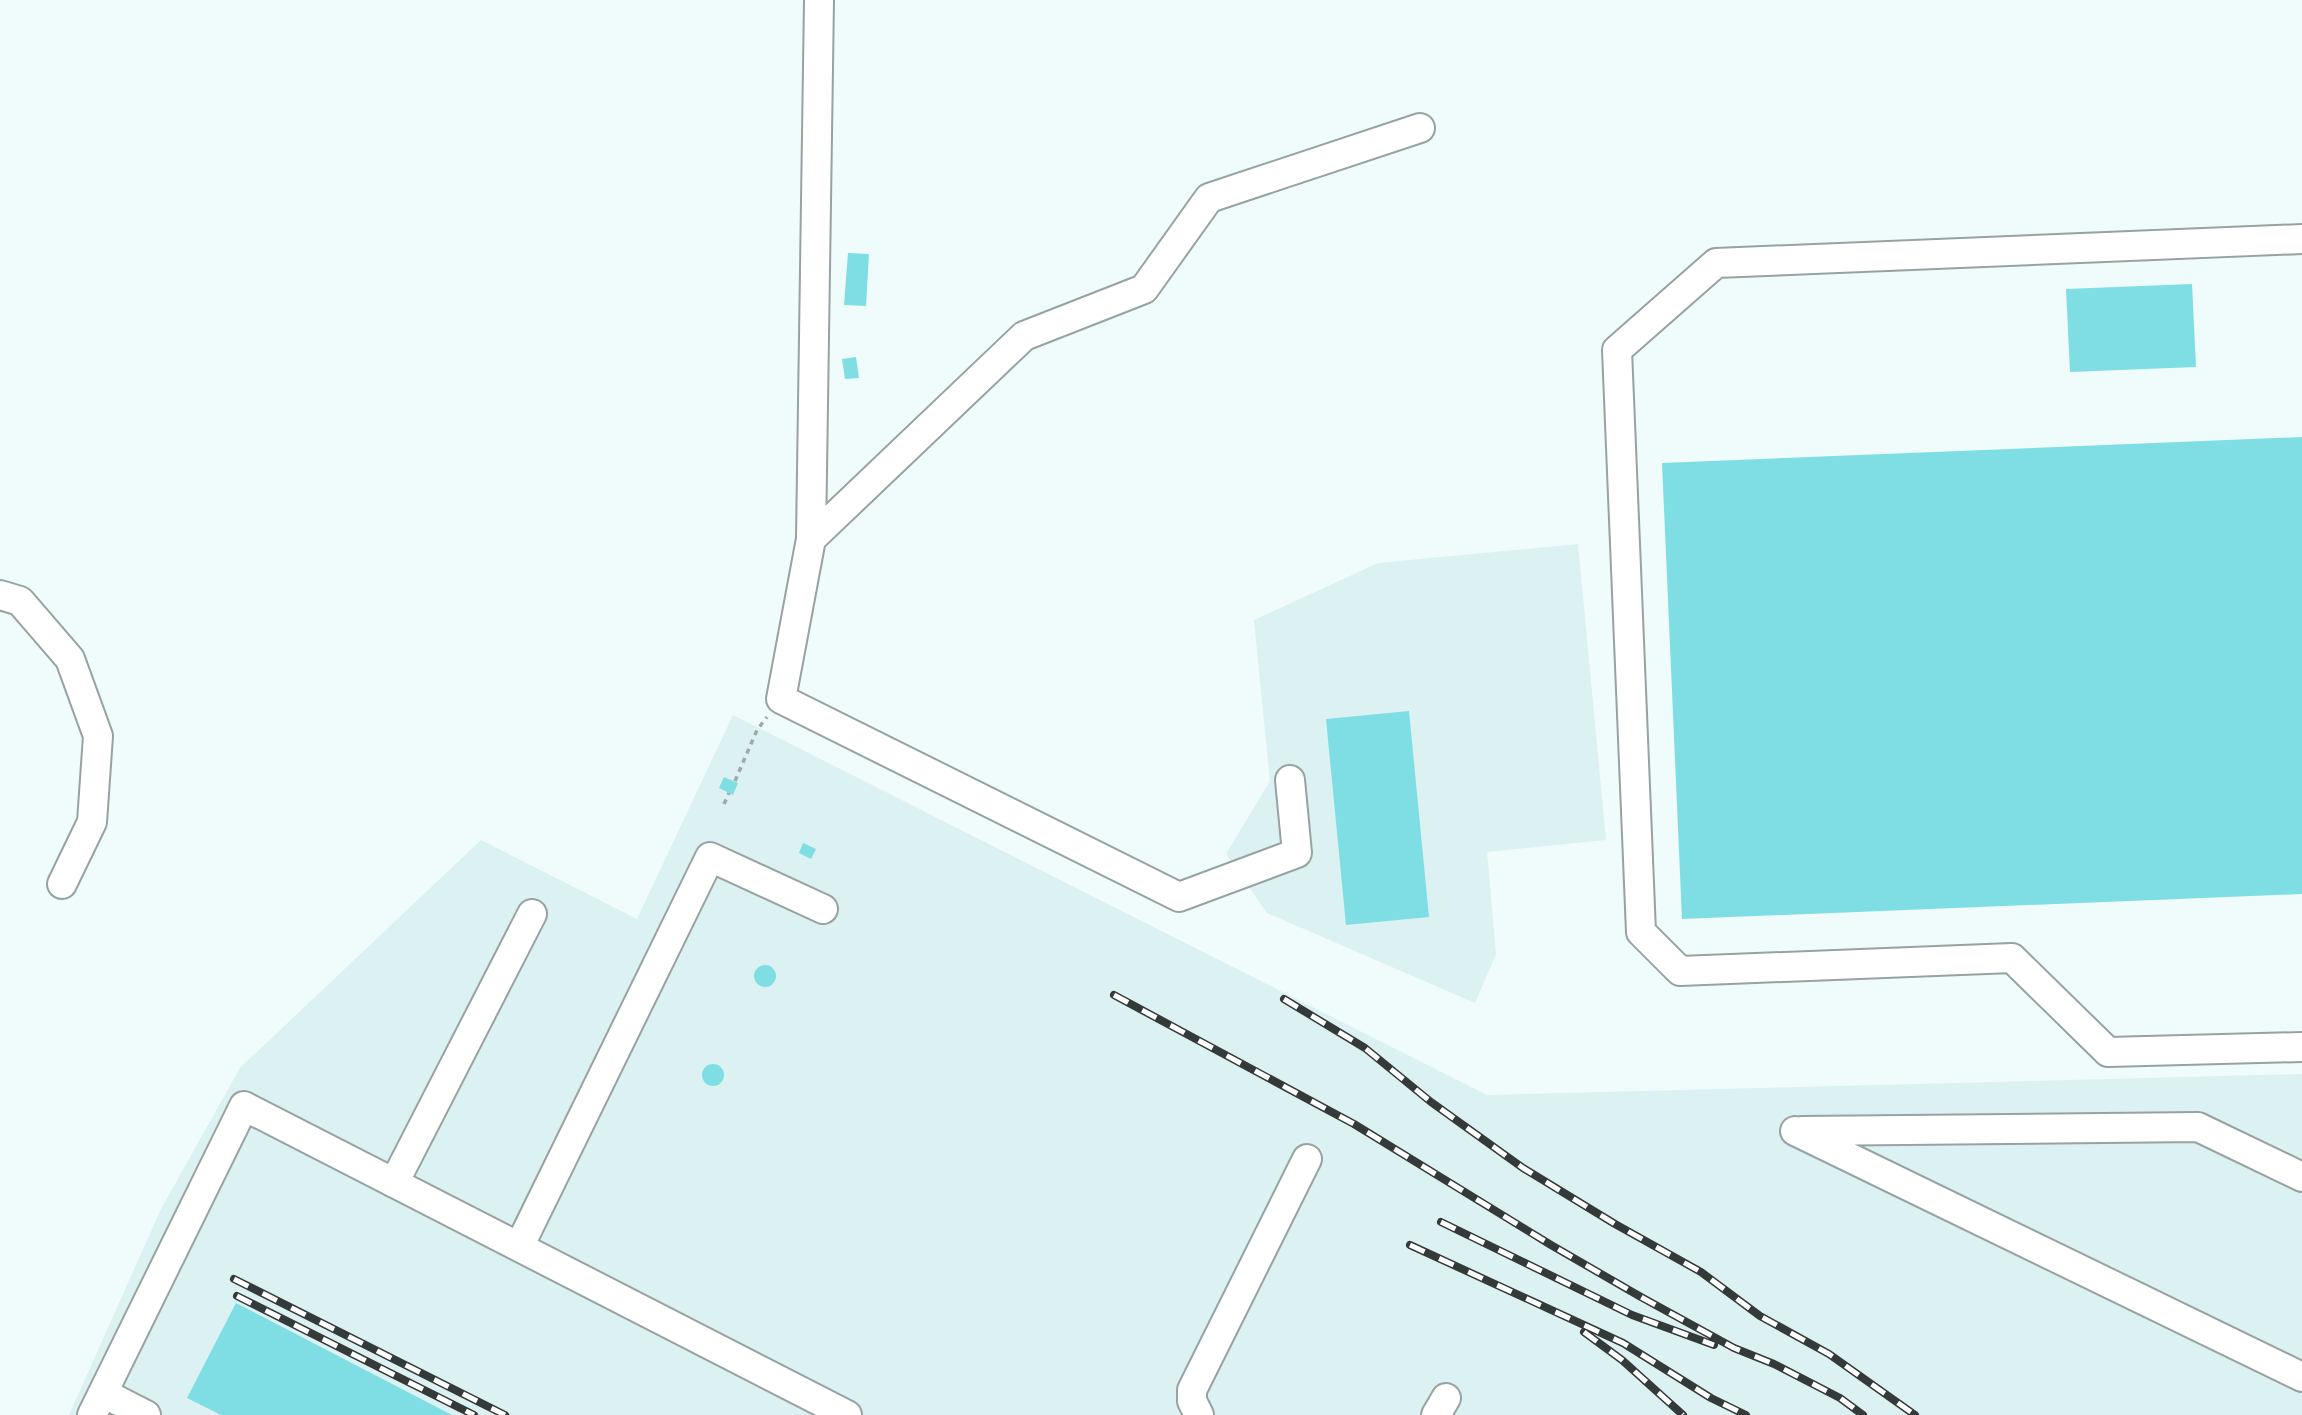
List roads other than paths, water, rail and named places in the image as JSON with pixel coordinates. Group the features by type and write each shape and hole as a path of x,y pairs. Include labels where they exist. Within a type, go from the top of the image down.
{"lane":[{"path":"819,0 811,539 781,699 1179,897 1297,853 1290,780"},
{"path":"811,539 1024,336 1144,289 1209,198 1420,128"},
{"path":"2302,239 1716,263 1617,350 1642,932 1670,962 1680,971 2012,958 2108,1052 2302,1047"},
{"path":"0,595 20,601 70,659 98,736 92,822 62,884"},
{"path":"519,1247 710,857 823,909"},
{"path":"394,1183 531,914"},
{"path":"146,1415 98,1404 244,1106 846,1415"},
{"path":"2302,1177 2289,1163 2198,1127 1795,1131 2302,1377"},
{"path":"1199,1415 1192,1401 1192,1390 1307,1159"}],"railway":[{"path":"1114,995 1354,1124 1641,1297 1734,1348 1774,1364 1840,1398 1863,1415"},
{"path":"1284,999 1365,1048 1431,1102 1523,1168 1701,1272 1760,1316 1829,1354 1915,1415"},
{"path":"1441,1222 1632,1315 1714,1345"},
{"path":"1410,1245 1623,1343 1711,1398 1746,1415"},
{"path":"234,1279 505,1415"},
{"path":"237,1296 474,1415"},
{"path":"1584,1332 1622,1360 1683,1415"}]}
